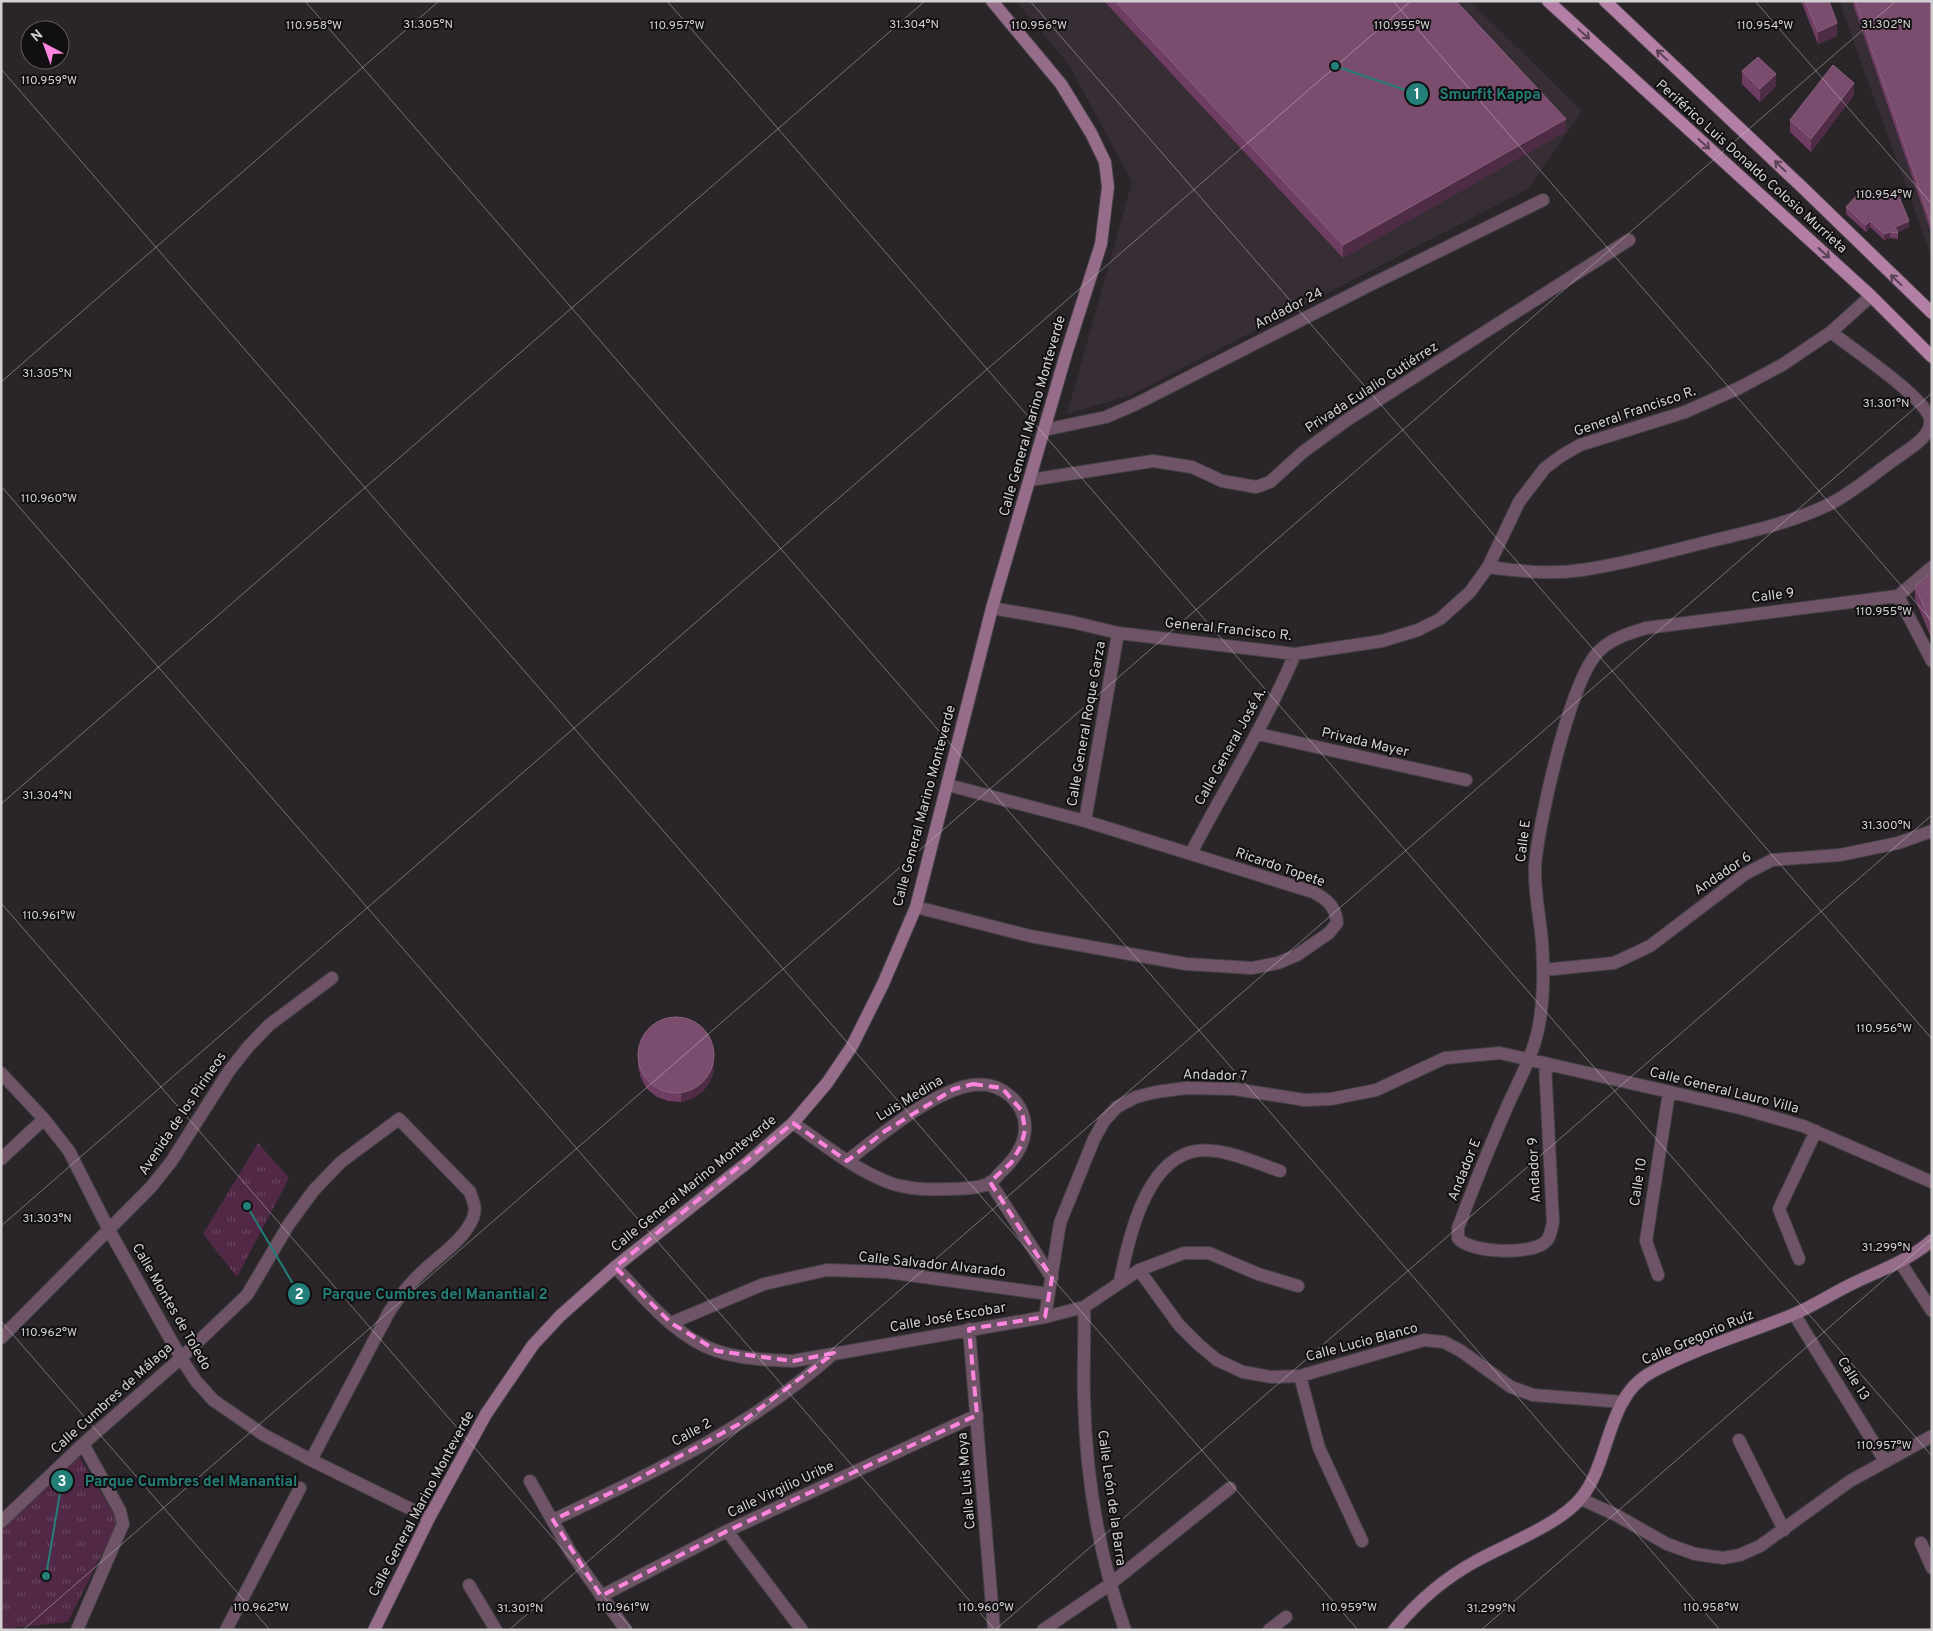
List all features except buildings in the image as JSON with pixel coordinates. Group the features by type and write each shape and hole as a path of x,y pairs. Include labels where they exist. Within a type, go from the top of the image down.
{"main road":[{"name":"Periférico Luis Donaldo Colosio Murrieta","path":"1548,1 1871,296 1932,357"},
{"name":"Periférico Luis Donaldo Colosio Murrieta","path":"1605,1 1803,188 1932,314"}],"street":[{"name":"Calle General Marino Monteverde","path":"374,1630 429,1518 486,1414 532,1345 560,1316 615,1267 748,1162 793,1123 827,1083 852,1046 883,984 916,907 992,608 1101,244 1108,186 1105,162 1091,133 1061,84 992,1"},
{"name":"Andador 24","path":"1044,430 1106,417 1136,404 1370,285 1543,200"},
{"name":"Privada Eulalio Gutiérrez","path":"1030,480 1153,461 1192,467 1222,481 1240,486 1256,487 1270,482 1304,452 1347,420 1629,240"},
{"name":"General Francisco R.","path":"992,608 1072,622 1118,633 1295,654 1382,642 1418,630 1454,609 1470,592 1488,567 1519,502 1545,468 1561,456 1580,446 1686,412 1730,392 1782,365 1831,332 1871,296"},
{"path":"1488,567 1524,572 1551,572 1581,570 1630,560 1746,533 1793,519 1830,504 1850,492 1920,441 1930,427 1930,418 1916,398 1831,332"},
{"path":"1932,567 1898,596 1932,661"},
{"name":"Calle 9","path":"1610,642 1646,628 1898,596"},
{"name":"Calle General Roque Garza","path":"1085,821 1118,633"},
{"name":"Calle E","path":"1531,1059 1539,1026 1544,991 1535,868 1540,825 1566,724 1578,688 1590,662 1610,642"},
{"name":"Calle General José A.","path":"1191,853 1222,794 1258,734 1276,699 1295,654"},
{"name":"Privada Mayer","path":"1258,734 1466,780"},
{"name":"Ricardo Topete","path":"916,907 1030,936 1186,964 1252,968 1278,963 1297,956 1329,933 1337,923 1336,914 1332,906 1324,898 1313,892 1085,821 948,785"},
{"name":"Andador 6","path":"1543,970 1614,963 1650,946 1745,874 1772,860 1840,855 1898,843 1932,831"},
{"name":"Avenida de los Pirineos","path":"1,1338 151,1187 170,1162 229,1071 248,1047 269,1025 332,978"},
{"name":"Andador 7","path":"1046,1317 1060,1222 1080,1169 1104,1121 1117,1107 1126,1102 1156,1092 1186,1088 1236,1089 1305,1100 1331,1099 1376,1090 1445,1058 1500,1053 1531,1059"},
{"name":"Calle General Lauro Villa","path":"1531,1059 1744,1109 1816,1131 1932,1182"},
{"name":"Andador E","path":"1516,1252 1466,1245 1461,1242 1457,1233 1503,1115 1531,1059"},
{"name":"Andador 9","path":"1516,1252 1539,1247 1551,1234 1545,1063"},
{"name":"Calle Montes de Toledo","path":"1,1073 44,1119 68,1151 109,1230 181,1358 196,1381 213,1400 257,1430 311,1460 429,1518"},
{"name":"Luis Medina","path":"847,1161 885,1132 933,1100 954,1089 973,1084 986,1084 1002,1088 1013,1098 1022,1111 1025,1130 1021,1146 1011,1163 990,1182"},
{"name":"Calle 10","path":"1658,1276 1646,1241 1669,1092"},
{"path":"1,1159 44,1119"},
{"name":"Calle Cumbres de Málaga","path":"1,1522 83,1444 181,1358 246,1295 289,1224 314,1190 341,1162 399,1119 470,1192 475,1206 473,1218 465,1232 412,1283 389,1312 311,1460"},
{"path":"793,1123 870,1175 895,1184 925,1190 961,1188 990,1182 1052,1278"},
{"path":"1799,1258 1779,1209 1816,1131"},
{"path":"1120,1281 1132,1230 1150,1188 1161,1172 1177,1159 1191,1152 1212,1152 1237,1157 1280,1171"},
{"name":"Calle Gregorio Ruíz","path":"1394,1630 1445,1581 1476,1561 1554,1520 1581,1499 1593,1478 1622,1402 1631,1388 1652,1372 1794,1314 1900,1262 1932,1240"},
{"name":"Calle José Escobar","path":"615,1267 671,1323 695,1341 716,1351 756,1359 793,1361 1046,1317 1084,1307 1139,1270 1184,1253 1210,1253 1258,1274 1298,1286"},
{"path":"1900,1262 1932,1311"},
{"name":"Calle Salvador Alvarado","path":"671,1323 764,1284 827,1270 887,1272 1048,1294"},
{"name":"Calle Lucio Blanco","path":"1139,1270 1179,1325 1198,1344 1217,1360 1243,1372 1272,1377 1300,1376 1424,1340 1444,1342 1453,1346 1511,1387 1533,1395 1622,1402"},
{"name":"Calle León de la Barra","path":"1084,1307 1086,1448 1093,1501 1109,1585 1125,1630"},
{"name":"Calle 13","path":"1794,1314 1885,1461"},
{"name":"Calle Luis Moya","path":"969,1329 994,1630"},
{"name":"Calle 2","path":"552,1520 625,1486 739,1424 807,1377 834,1353"},
{"path":"1300,1376 1319,1448 1362,1541"},
{"name":"Calle Virgilio Uribe","path":"601,1596 727,1531 977,1415"},
{"path":"1581,1499 1616,1515 1667,1544 1695,1554 1723,1558 1740,1555 1760,1546 1784,1530 1850,1481 1932,1436"},
{"path":"1739,1440 1784,1530"},
{"path":"77,1630 123,1524 120,1511 83,1444"},
{"path":"530,1482 571,1554 626,1630"},
{"path":"226,1630 300,1488"},
{"path":"1043,1630 1109,1585 1230,1488"},
{"path":"727,1531 802,1630"},
{"path":"1921,1542 1932,1568"},
{"path":"469,1585 496,1630"},
{"path":"1269,1630 1286,1617"}],"highlighted area":[{"path":"973,1084 1002,1088 1022,1111 1025,1130 1021,1146 1011,1163 990,1182 1052,1278 1045,1317 969,1329 977,1415 727,1531 601,1596 553,1520 625,1486 739,1424 834,1353 793,1361 717,1351 671,1323 615,1267 793,1123 847,1161 885,1131 954,1089"}],"shaded area":[{"path":"1016,1 1470,1 1582,111 1528,189 1131,395 1067,414 1132,182 1069,65"},
{"path":"1840,1 1932,1 1932,258 1843,12"}],"green space":[{"path":"258,1143 289,1178 237,1277 203,1234"},
{"path":"78,1455 118,1521 68,1622 1,1629 1,1530"}],"place":[{"name":"Smurfit Kappa","path":"1335,66"},
{"name":"Parque Cumbres del Manantial 2","path":"247,1206"},
{"name":"Parque Cumbres del Manantial","path":"46,1576"}]}
